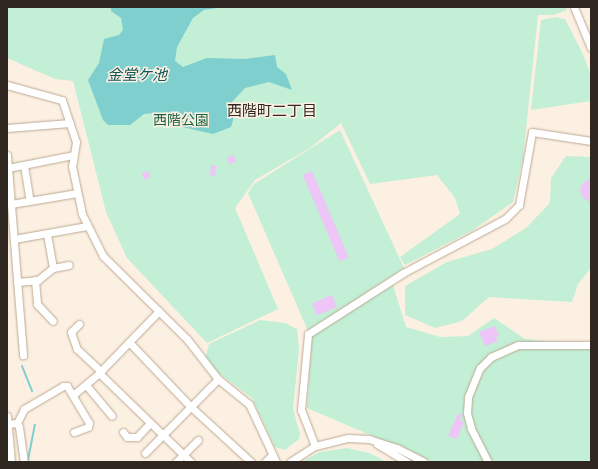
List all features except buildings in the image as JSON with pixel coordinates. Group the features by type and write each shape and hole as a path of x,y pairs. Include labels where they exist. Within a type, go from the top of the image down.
{"street":[{"path":"574,7 591,48"},
{"path":"7,86 62,100 76,142 72,166 77,192 87,226 103,256 187,339 218,378 249,404 276,462"},
{"path":"7,128 70,123"},
{"path":"315,446 301,410 308,334 403,273 504,219 519,205 532,132 591,141"},
{"path":"7,155 23,355"},
{"path":"8,168 73,155"},
{"path":"24,165 30,201"},
{"path":"11,204 77,192"},
{"path":"14,239 87,226"},
{"path":"47,234 53,268"},
{"path":"17,282 35,280 53,268 69,265"},
{"path":"35,280 37,304 53,322"},
{"path":"73,395 100,372 159,311"},
{"path":"79,324 71,332 77,349 162,435 191,462"},
{"path":"129,342 190,406 251,462"},
{"path":"485,461 471,428 467,414 468,397 480,368 491,357 518,345 591,345"},
{"path":"145,453 218,378"},
{"path":"86,385 112,416"},
{"path":"24,462 17,423 24,409 62,386 66,386 73,395 89,422 88,426 74,432"},
{"path":"7,416 11,462"},
{"path":"8,424 17,423"},
{"path":"123,432 127,437 137,437 150,423"},
{"path":"290,462 315,446 348,438 369,439 397,448 424,462"},
{"path":"369,439 407,462"},
{"path":"176,462 198,440"},
{"path":"265,462 272,455"}],"green space":[{"name":"西階公園","path":"7,7 566,7 567,10 554,15 538,15 523,158 513,202 473,230 405,265 400,257 460,214 455,198 437,175 370,184 341,123 310,148 255,180 235,208 278,309 207,343 127,258 106,212 73,81 55,79 7,58"},
{"path":"555,17 565,19 583,54 591,75 591,101 531,110 541,20"},
{"path":"340,130 404,268 308,331 248,193 254,184"},
{"path":"566,156 591,157 591,268 578,284 572,302 489,297 462,321 435,328 405,315 405,286 447,262 492,249 526,228 550,203 551,178"},
{"path":"393,285 406,327 440,337 468,336 494,318 525,339 591,345 591,462 433,462 307,408 312,336"},
{"path":"260,320 285,323 297,329 299,349 293,409 300,434 299,439 285,450 275,447 252,398 212,368 205,358 209,344"},
{"path":"347,448 369,453 387,462 301,462 320,452"}],"water":[{"name":"金堂ケ池","path":"111,7 223,7 204,10 193,18 177,47 175,61 183,67 207,58 245,59 275,55 277,67 286,74 292,90 269,82 245,88 232,102 235,113 231,127 213,134 178,126 154,113 144,114 130,125 108,125 103,120 88,80 99,63 104,39 119,35 123,30 121,18 111,11"}],"waterway":[{"path":"22,366 32,391"},
{"path":"28,460 35,425"}],"district":[{"name":"西階町二丁目","path":"272,111"}]}
